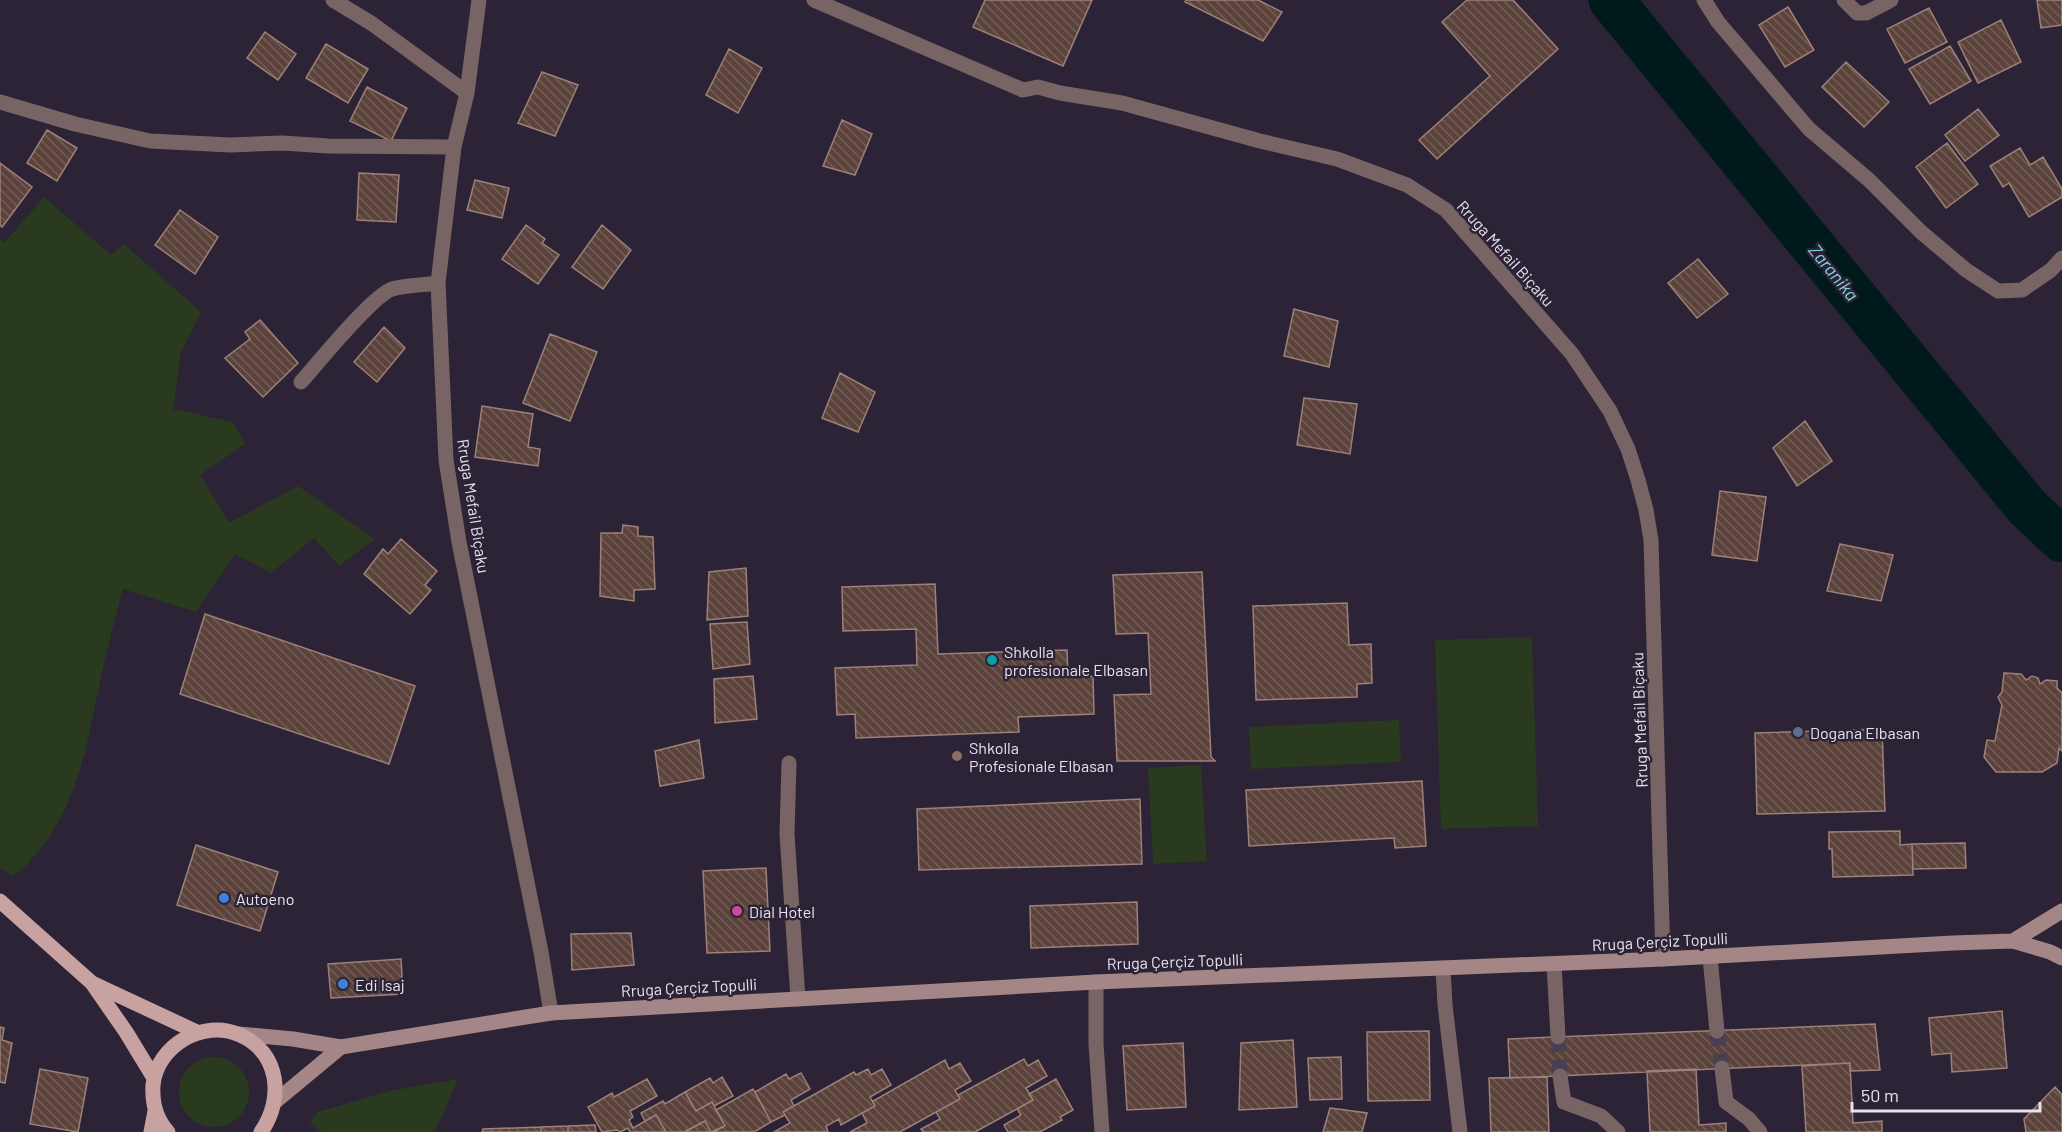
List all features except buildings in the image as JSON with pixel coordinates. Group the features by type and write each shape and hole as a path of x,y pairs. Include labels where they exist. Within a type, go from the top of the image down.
{"main road":[{"path":"0,901 92,983 154,1078"},
{"path":"2013,941 2062,911"},
{"name":"Rruga Çerçiz Topulli","path":"341,1047 551,1013 1096,982 1554,964 2013,941"},
{"path":"2013,941 2050,951 2062,958"},
{"path":"92,983 199,1033"},
{"path":"151,1132 155,1111 152,1094 154,1078 169,1050 183,1038 212,1031 293,1039 341,1047"},
{"path":"239,1034 260,1049 272,1067 276,1084 276,1101 269,1128"},
{"path":"276,1101 341,1047"},
{"path":"155,1111 168,1132"}],"street":[{"path":"333,0 371,23 467,93"},
{"name":"Rruga Mefail Biçaku","path":"479,0 467,93 454,147 438,283 446,460 452,505 541,952 551,1013"},
{"name":"Rruga Mefail Biçaku","path":"814,0 1023,90 1038,87 1122,103 1260,141 1337,159 1407,185 1446,210 1572,354 1610,411 1628,449 1638,480 1651,540 1663,959"},
{"path":"1704,0 1718,22 1809,129 1869,180 1921,232 1965,270 1998,291 2022,290 2051,270 2062,258"},
{"path":"1844,0 1857,13 1866,13 1891,0"},
{"path":"0,102 75,124 150,141 230,145 282,143 328,146 454,147"},
{"path":"301,382 380,297 392,289 438,283"},
{"path":"789,763 788,834 798,999"},
{"path":"1710,957 1717,1031"},
{"path":"1554,964 1558,1037"},
{"path":"1443,968 1460,1132"},
{"path":"1096,982 1096,1044 1102,1132"},
{"path":"1722,1068 1726,1102 1749,1119 1760,1132"},
{"path":"1560,1076 1564,1102 1601,1116 1618,1132"}],"green space":[{"path":"44,197 111,255 124,244 201,312 181,352 173,409 233,422 245,444 200,475 229,523 298,486 375,539 339,566 314,538 271,573 235,554 196,612 123,589 87,745 72,792 50,835 27,864 12,876 0,868 0,239 5,242"},
{"path":"1532,637 1538,826 1441,829 1435,640"},
{"path":"1399,720 1401,762 1251,769 1249,727"},
{"path":"1201,765 1207,861 1153,864 1148,768"},
{"path":"207,1057 221,1057 234,1063 243,1072 249,1085 247,1105 239,1117 221,1127 207,1127 194,1121 185,1112 179,1099 179,1085 185,1072 194,1063"},
{"path":"458,1079 435,1132 321,1132 310,1122 318,1112 389,1091"}],"waterway":[{"name":"Zaranika","path":"1611,0 2027,507 2062,540"}],"tunnel":[{"path":"1717,1031 1722,1068"},
{"path":"1558,1037 1560,1076"}],"place":[{"name":"Shkolla profesionale Elbasan","path":"992,660"},
{"name":"Dogana Elbasan","path":"1798,732"},
{"name":"Shkolla Profesionale Elbasan","path":"957,756"},
{"name":"Autoeno","path":"224,898"},
{"name":"Dial Hotel","path":"737,911"},
{"name":"Edi Isaj","path":"343,984"}]}
